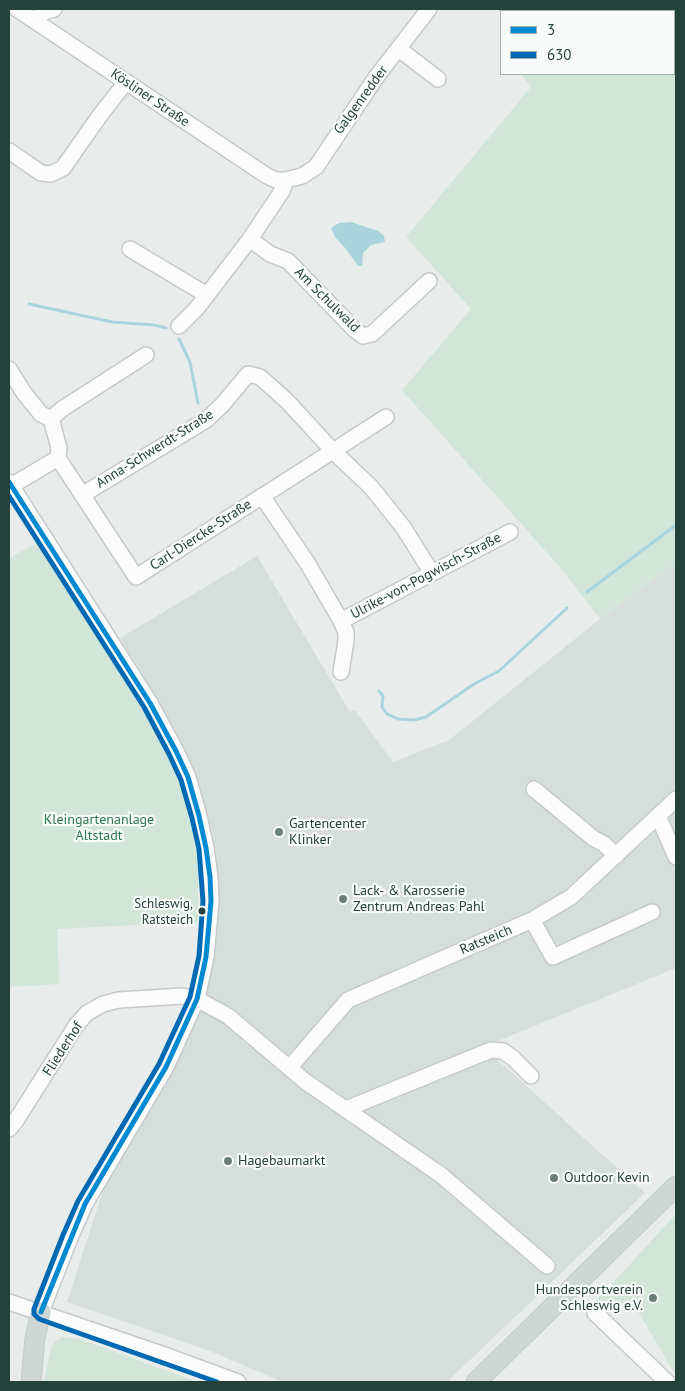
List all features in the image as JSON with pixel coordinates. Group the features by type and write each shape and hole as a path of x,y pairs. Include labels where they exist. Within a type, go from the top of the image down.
{"main road":[{"path":"476,1382 676,1186"},
{"path":"30,1382 34,1338 41,1312"}],"street":[{"name":"Kösliner Straße","path":"17,9 267,176 276,180 286,180"},
{"path":"35,20 44,12 54,9"},
{"name":"Galgenredder","path":"286,180 302,176 316,166 377,76 429,9"},
{"path":"399,49 438,79"},
{"path":"9,151 41,173 51,174 63,168 126,82"},
{"path":"179,326 197,308 250,239 282,191 286,180"},
{"name":"Am Schulwald","path":"250,239 270,254 288,261 363,336 372,334 429,280"},
{"path":"130,250 207,295"},
{"path":"51,419 62,409 146,356"},
{"path":"9,369 24,393 41,414 51,419 59,448 58,458 10,484 150,702 188,777 206,848 210,877 206,957 196,999 166,1067 85,1204 41,1312"},
{"name":"Anna-Schwerdt-Straße","path":"82,495 206,420 222,405 248,374 260,377 287,401 333,451"},
{"name":"Carl-Diercke-Straße","path":"58,458 136,577 386,417"},
{"path":"333,451 371,488 403,527 432,573"},
{"name":"Ulrike-von-Pogwisch-Straße","path":"262,496 308,564 342,621 346,632 346,641 341,672"},
{"name":"Ulrike-von-Pogwisch-Straße","path":"342,621 510,532"},
{"path":"534,789 604,844 616,856"},
{"name":"Ratsteich","path":"290,1067 348,1000 532,920 571,897 676,798"},
{"path":"658,816 676,856"},
{"path":"532,920 553,957 652,912"},
{"name":"Fliederhof","path":"9,1129 77,1024 87,1013 103,1004 119,1000 183,996 196,999"},
{"path":"196,999 228,1016 306,1082 441,1174 547,1266"},
{"path":"346,1108 491,1050 502,1051 513,1058 531,1076"},
{"path":"9,1302 238,1382"},
{"path":"595,1313 667,1382"}],"shaded area":[{"path":"257,556 350,712 355,710 393,762 449,740 600,619 676,562 676,968 483,1047 645,1193 447,1382 283,1382 210,1351 67,1302 107,1178 212,959 217,928 219,885 213,834 200,790 176,731 120,638"}],"green space":[{"path":"676,33 676,562 600,619 564,572 402,390 471,309 406,237 531,87 522,75 675,75"},
{"name":"Kleingartenanlage Altstadt","path":"37,543 144,710 185,796 198,859 198,922 57,929 59,984 9,987 9,558"},
{"name":"Hundesportverein Schleswig e.V.","path":"676,1214 676,1376 636,1308 624,1303 601,1305 596,1301"},
{"path":"62,1337 80,1339 198,1382 44,1382 50,1351 54,1342"}],"water":[{"path":"351,222 378,231 384,236 385,242 371,245 363,253 362,266 358,266 335,237 331,228 339,223"}],"waterway":[{"path":"29,304 112,322 154,325 166,328"},
{"path":"179,339 190,362 198,403"},
{"path":"587,592 676,525"},
{"path":"379,691 383,696 382,707 387,714 398,719 414,720 426,717 474,684 499,671 567,608"}],"transit line":[{"name":"3","path":"9,482 150,703 176,751 188,777 199,816 206,848 211,901 206,957 197,999 166,1067 85,1204 41,1312"},
{"name":"630","path":"9,496 144,707 169,754 181,780 192,818 199,849 203,901 199,956 190,997 159,1064 78,1201 34,1309 34,1314 39,1319 217,1382"}],"place":[{"name":"Gartencenter Klinker","path":"279,832"},
{"name":"Lack- & Karosserie Zentrum Andreas Pahl","path":"343,899"},
{"name":"Schleswig, Ratsteich","path":"202,911"},
{"name":"Hagebaumarkt","path":"228,1161"},
{"name":"Outdoor Kevin","path":"554,1178"},
{"name":"Hundesportverein Schleswig e.V.","path":"653,1298"}]}
